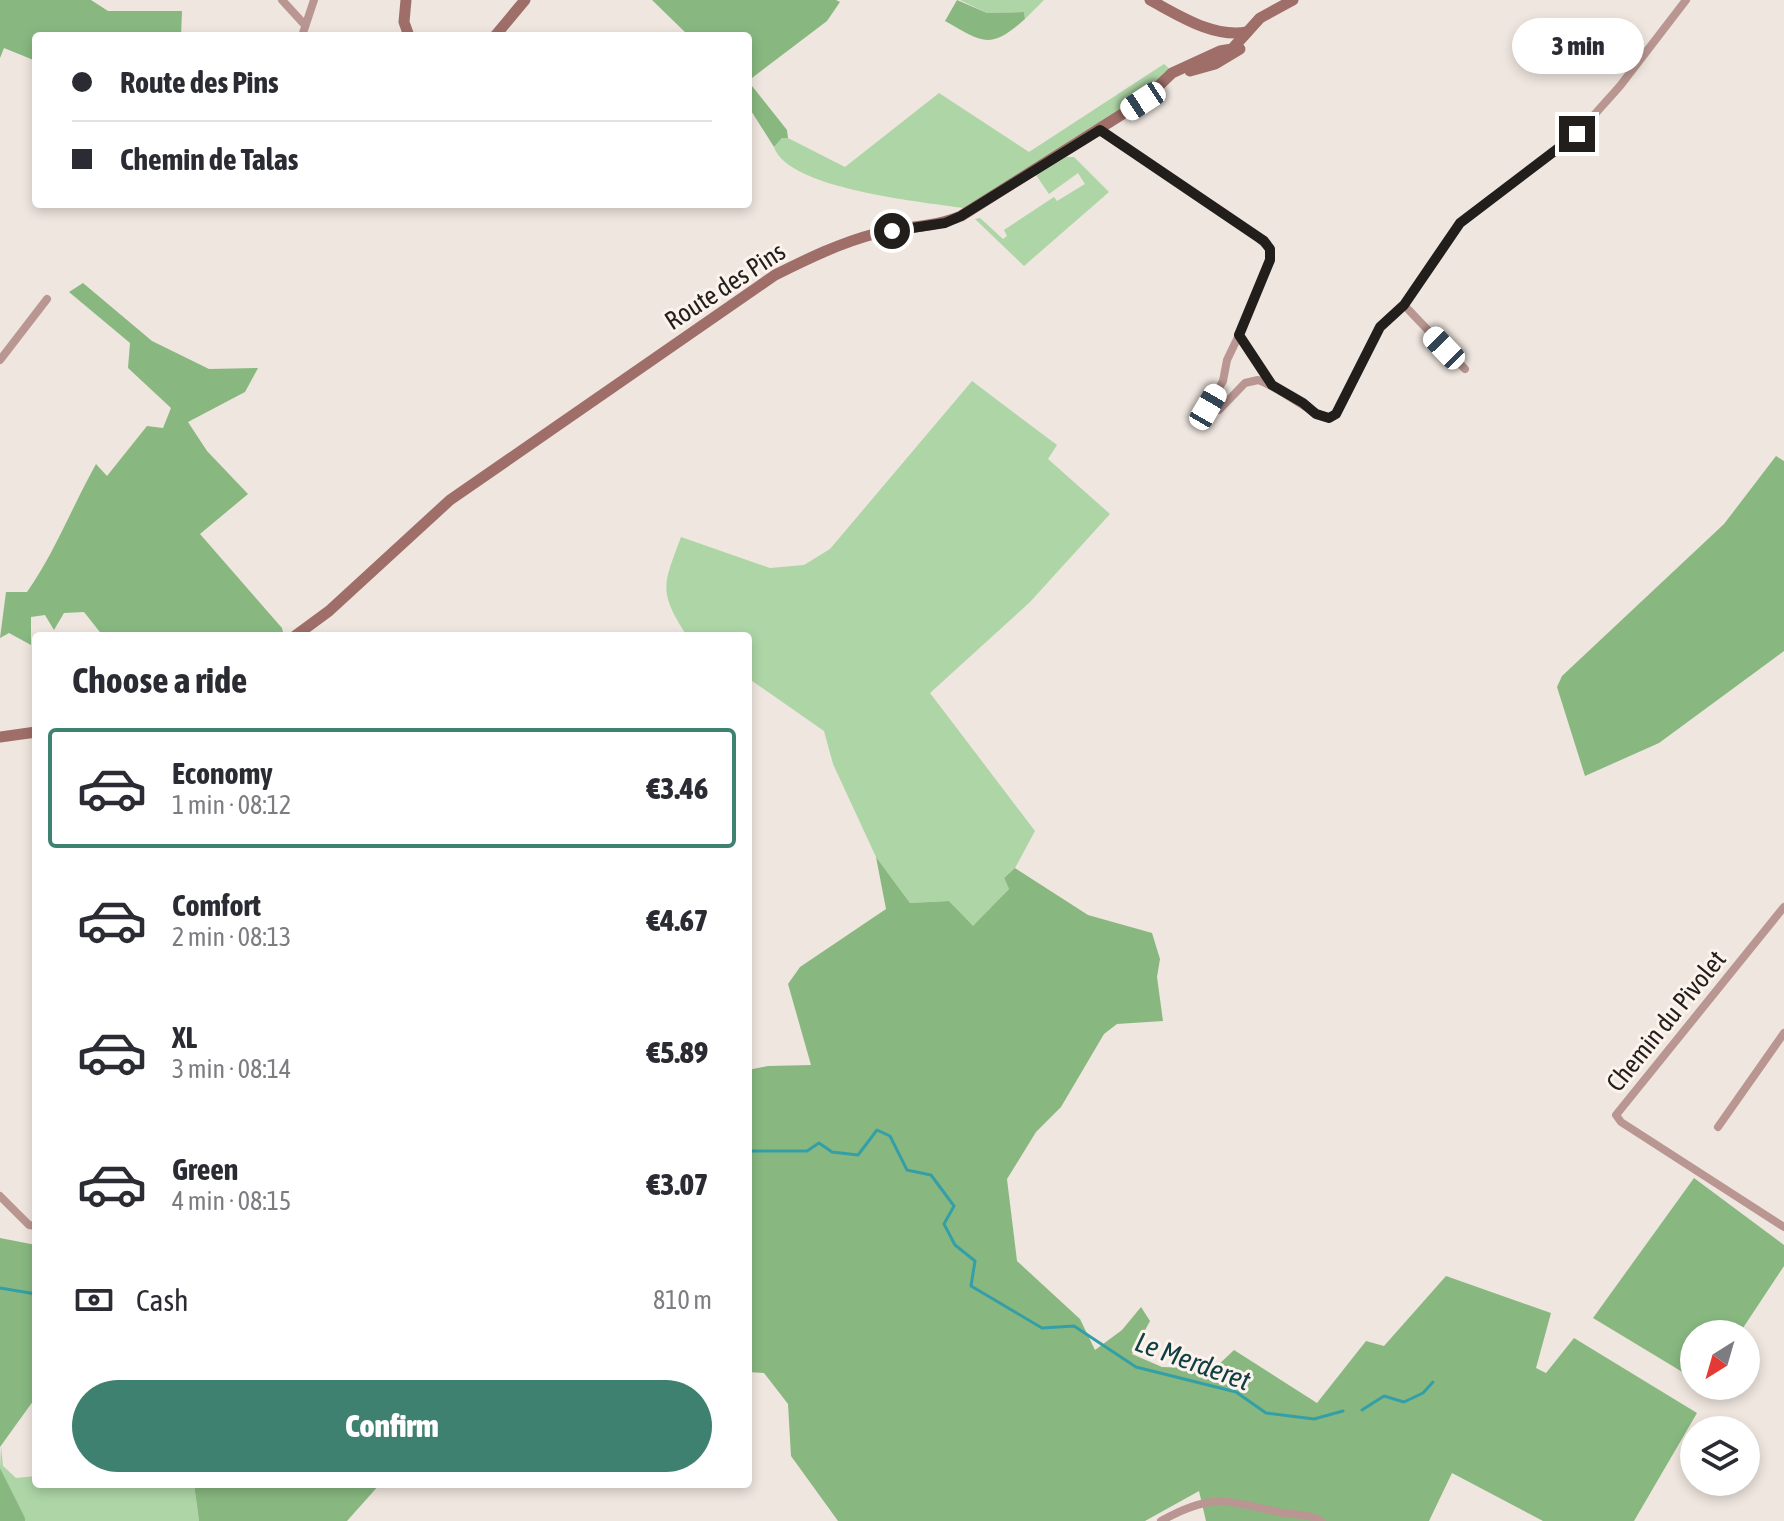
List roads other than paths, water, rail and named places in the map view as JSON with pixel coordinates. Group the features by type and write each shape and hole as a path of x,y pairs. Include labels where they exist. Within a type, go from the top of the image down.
{"street":[{"path":"282,0 304,24"},
{"path":"303,32 314,0"},
{"path":"406,0 404,22 408,32"},
{"path":"1150,0 1193,24 1231,35 1248,31"},
{"path":"1232,49 1260,18 1293,0"},
{"path":"1100,130 1261,238 1270,249 1270,260 1227,360 1223,381 1208,407 1219,410 1245,383 1258,380 1303,403 1316,414 1329,418 1336,414 1380,327 1404,305 1460,223 1577,134 1620,86 1686,0"},
{"path":"498,32 523,1"},
{"name":"Route des Pins","path":"1217,52 1246,45 1273,12"},
{"path":"1193,24 1217,52"},
{"path":"1231,35 1232,49"},
{"name":"Route des Pins","path":"300,632 341,601 450,500 775,275 826,251 876,233 945,223 961,216 1100,130 1168,80 1172,73 1217,52 1246,45"},
{"path":"0,360 47,299"},
{"path":"1404,305 1465,369"},
{"path":"1239,335 1272,385"},
{"path":"0,737 32,733"},
{"name":"Chemin du Pivolet","path":"1784,907 1616,1115 1621,1122 1784,1227"},
{"path":"1718,1127 1784,1033"},
{"path":"0,1196 32,1225"},
{"path":"1161,1521 1182,1510 1217,1500 1306,1515 1321,1521"}],"waterway":[{"name":"Le Merderet","path":"752,1151 807,1151 819,1143 832,1152 858,1155 877,1130 890,1136 907,1170 931,1175 954,1206 944,1224 955,1245 975,1261 971,1286 1042,1328 1074,1326 1136,1367 1236,1392 1266,1413 1314,1419 1343,1411"},
{"name":"Le Merderet","path":"0,1288 32,1293"},
{"name":"Le Merderet","path":"1362,1410 1384,1396 1404,1402 1423,1393 1433,1382"}]}
